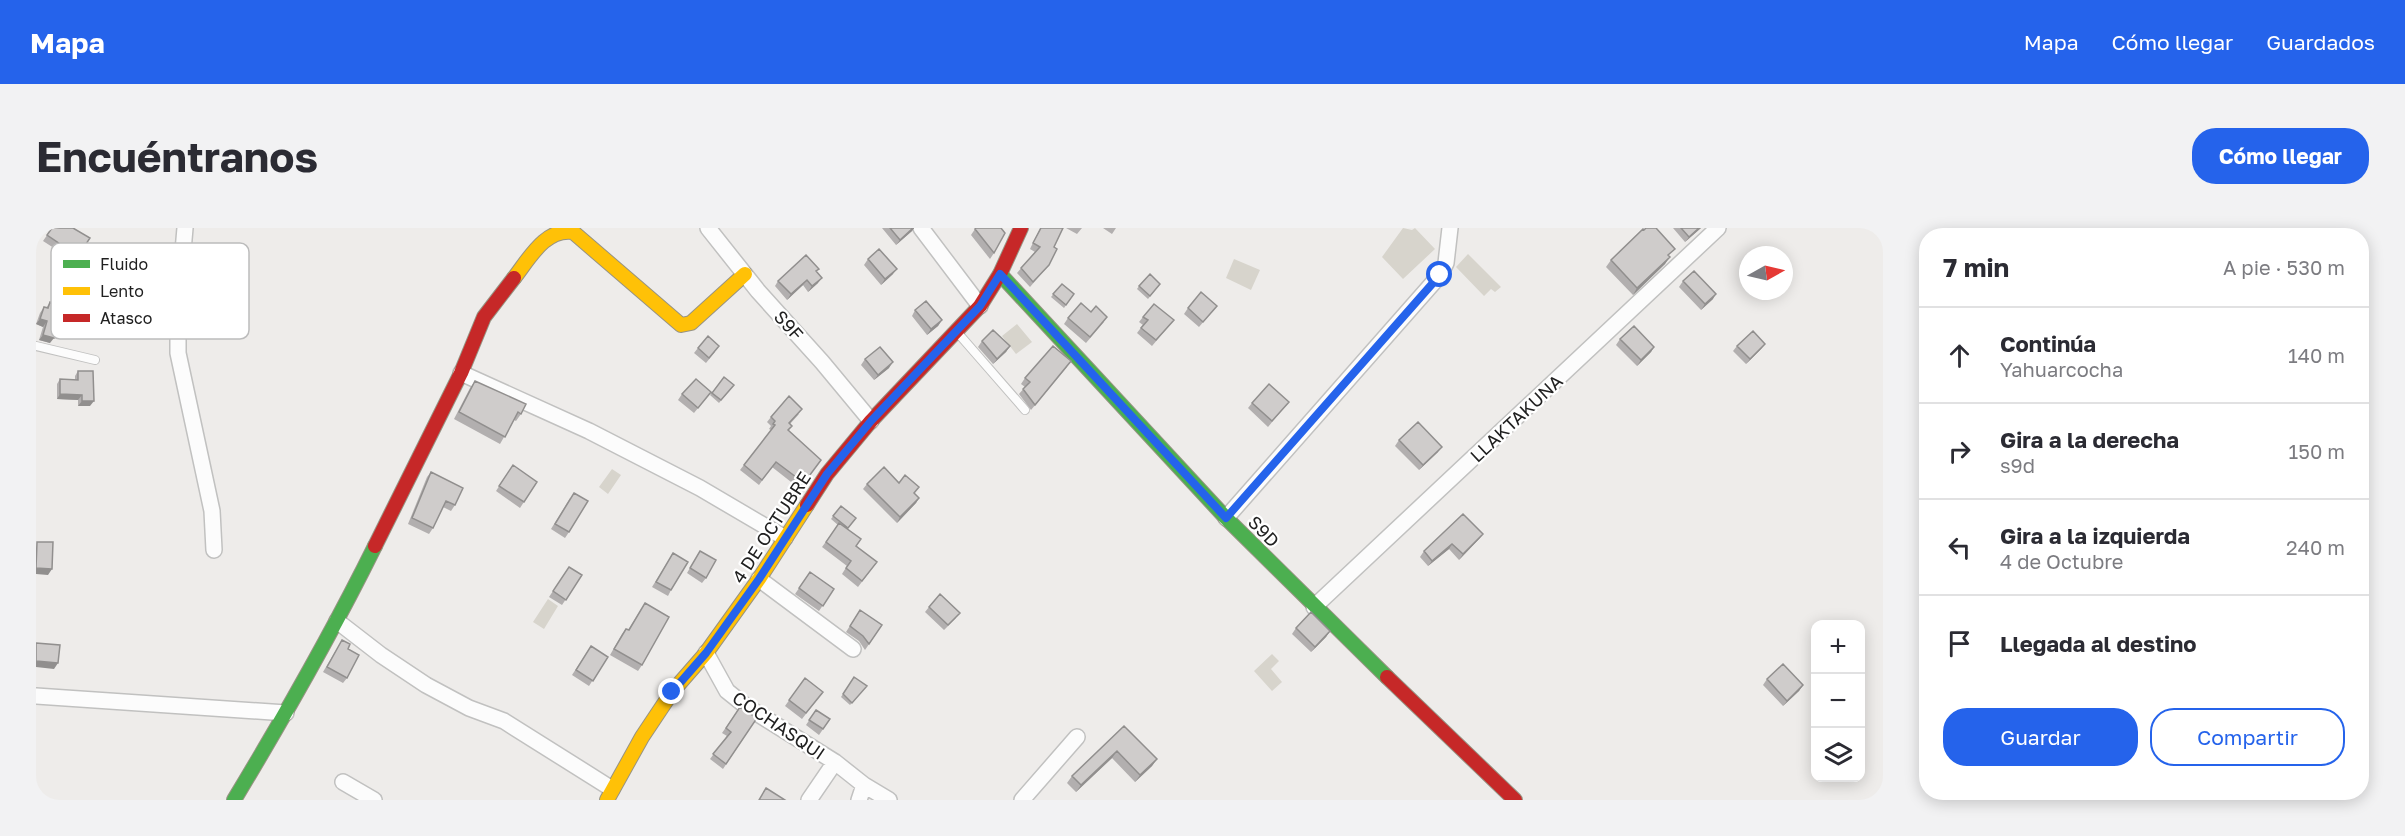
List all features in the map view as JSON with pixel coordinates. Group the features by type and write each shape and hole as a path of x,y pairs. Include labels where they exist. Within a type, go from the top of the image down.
{"street":[{"path":"184,243 185,228"},
{"name":"S9F","path":"708,228 871,421"},
{"path":"921,228 980,306"},
{"name":"4 DE OCTUBRE","path":"610,794 642,736 672,692 706,653 759,579 827,474 871,421 980,306 1000,274 1021,228"},
{"path":"1226,518 1440,275 1446,263 1450,228"},
{"name":"LLAKTAKUNA","path":"1314,607 1718,228"},
{"path":"234,800 337,621 461,373 484,317 544,240 557,230 564,229 573,232 681,325 691,322 745,274"},
{"name":"S9D","path":"1000,274 1226,518 1314,607 1515,800"},
{"path":"178,339 178,353 212,511 214,550"},
{"path":"461,373 589,431 700,488 785,538"},
{"path":"759,579 853,649"},
{"path":"337,621 381,655 426,685 469,708 504,721 610,794"},
{"name":"COCHASQUI","path":"706,653 728,691 747,706 835,762 861,793 889,800"},
{"path":"36,696 286,713"},
{"path":"1022,800 1077,736"},
{"path":"809,800 835,762"},
{"path":"343,782 374,800"}],"lane":[{"path":"956,331 1025,410"},
{"path":"36,346 95,360"}],"shaded area":[{"path":"1403,228 1412,230 1415,228 1435,249 1403,279 1382,257"},
{"path":"1468,254 1501,287 1495,292 1491,289 1484,296 1456,267"},
{"path":"1234,259 1260,270 1251,290 1226,278"},
{"path":"1017,324 1032,342 1016,354 1002,336"},
{"path":"612,469 621,475 608,494 599,487"},
{"path":"548,599 558,606 544,629 533,622"},
{"path":"1272,654 1279,661 1271,669 1282,682 1272,691 1254,671"}],"building":[{"path":"52,228 73,228 90,238 87,243 59,243 47,235"},
{"path":"890,228 913,228 900,240"},
{"path":"1001,228 1005,233 994,253 975,229"},
{"path":"1041,228 1063,228 1054,247 1057,249 1049,265 1033,282 1021,268 1040,247 1033,243"},
{"path":"1646,228 1656,228 1675,249 1668,255 1670,257 1637,288 1611,260"},
{"path":"1681,228 1699,228 1689,237"},
{"path":"879,249 897,269 885,279 868,259"},
{"path":"806,255 819,269 816,271 822,278 812,286 807,280 791,294 778,281"},
{"path":"1694,271 1716,294 1705,304 1683,281"},
{"path":"1150,274 1160,284 1150,296 1139,286"},
{"path":"1062,284 1074,294 1066,305 1053,294"},
{"path":"1201,292 1217,306 1203,322 1188,308"},
{"path":"926,301 942,320 931,329 915,310"},
{"path":"50,302 51,337 43,335 47,321 40,319 44,307 48,308"},
{"path":"1081,303 1091,312 1096,306 1107,317 1090,337 1068,318"},
{"path":"1154,304 1174,320 1156,340 1141,328 1148,320 1143,317"},
{"path":"1634,326 1654,347 1641,360 1620,339"},
{"path":"993,330 1010,346 997,359 982,341"},
{"path":"1753,331 1765,344 1750,359 1737,346"},
{"path":"708,336 719,346 709,358 698,348"},
{"path":"1053,346 1071,361 1035,405 1023,389 1030,382 1025,378"},
{"path":"880,347 893,362 878,375 865,359"},
{"path":"78,371 93,371 94,401 82,401 82,395 60,394 60,379 78,380"},
{"path":"724,377 734,385 721,400 712,393"},
{"path":"696,379 711,392 698,408 682,394"},
{"path":"475,381 526,404 521,414 518,412 505,437 459,412"},
{"path":"1269,384 1289,402 1272,421 1252,403"},
{"path":"789,396 802,409 789,423 792,426 788,430 821,460 804,483 776,462 762,480 744,465 775,425 771,417"},
{"path":"1418,422 1442,447 1423,465 1399,440"},
{"path":"513,465 537,482 524,502 499,486"},
{"path":"884,467 899,483 905,475 919,487 914,493 919,498 900,517 867,484"},
{"path":"431,472 463,488 455,505 446,501 433,528 412,518"},
{"path":"574,493 588,501 569,532 555,524"},
{"path":"841,506 856,518 848,528 833,516"},
{"path":"1463,514 1483,534 1463,554 1452,544 1432,561 1424,551"},
{"path":"839,523 861,539 856,546 877,562 862,581 846,568 851,561 826,542"},
{"path":"37,542 53,542 52,569 36,568"},
{"path":"700,551 716,560 706,578 690,568"},
{"path":"673,553 688,562 671,590 656,582"},
{"path":"569,567 582,575 566,600 553,591"},
{"path":"810,572 834,589 823,606 799,588"},
{"path":"940,594 960,613 948,625 929,607"},
{"path":"645,603 669,617 642,665 614,649 626,629 629,630"},
{"path":"860,610 882,625 869,644 850,626"},
{"path":"1311,612 1330,631 1315,647 1296,628"},
{"path":"342,640 350,644 348,649 359,655 347,678 327,667"},
{"path":"36,643 60,645 58,663 36,661"},
{"path":"591,646 608,657 593,681 576,670"},
{"path":"1783,664 1803,685 1787,701 1767,679"},
{"path":"854,677 867,686 852,703 843,694"},
{"path":"805,678 823,692 806,713 789,700"},
{"path":"740,707 757,718 726,764 713,754 731,732 726,728"},
{"path":"816,710 830,719 823,729 809,720"},
{"path":"1124,726 1157,759 1140,775 1117,751 1081,785 1072,776"},
{"path":"766,788 785,800 759,800"}],"traffic: fast":[{"path":"1000,274 1226,518 1387,677"},
{"path":"234,800 342,611 375,546"}],"traffic: slow":[{"path":"514,278 546,240 563,232 573,232 681,325 691,323 745,274"},
{"path":"607,800 642,737 672,692 706,653 759,579 807,505"}],"traffic: jam":[{"path":"807,505 827,474 871,421 980,306 1000,274 1021,228"},
{"path":"375,546 461,373 484,317 514,278"},
{"path":"1387,677 1515,800"}],"route":[{"path":"672,692 696,667 759,579 827,474 871,421 980,306 1000,274 1226,518 1440,275"}]}
